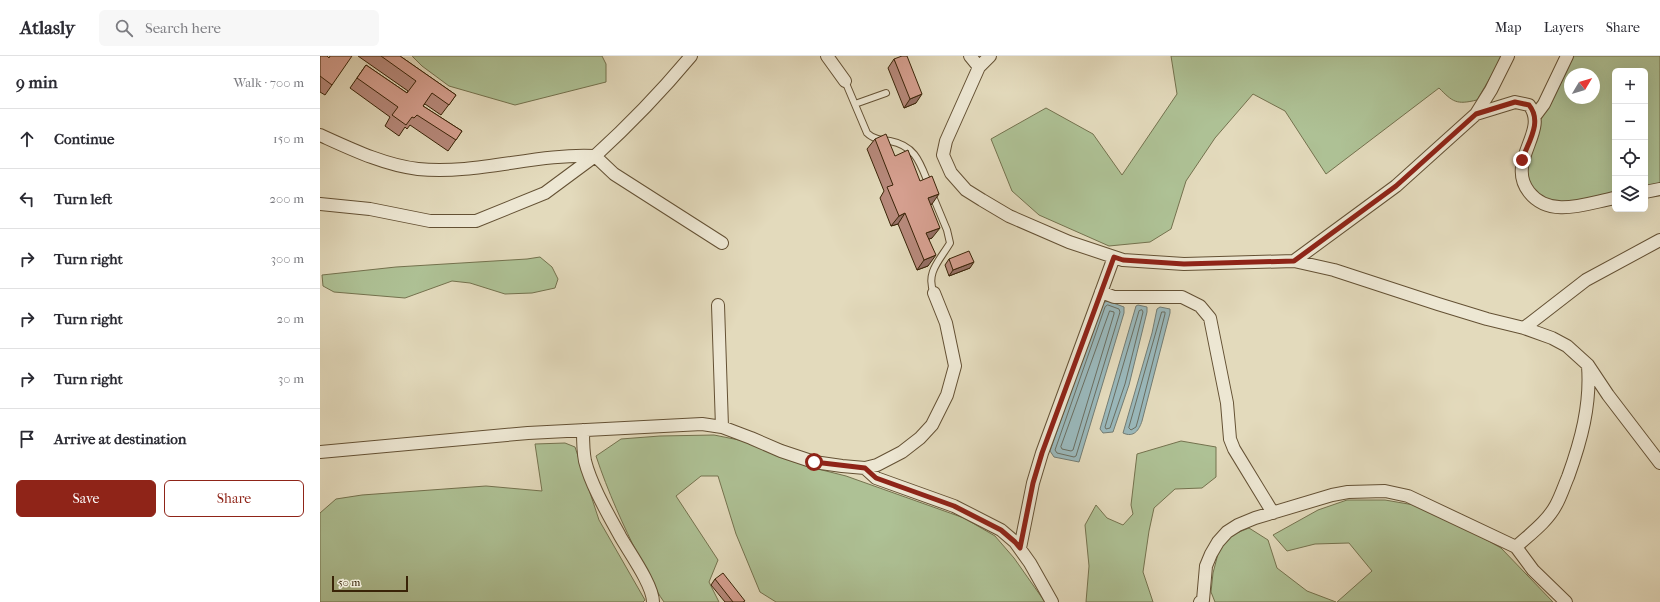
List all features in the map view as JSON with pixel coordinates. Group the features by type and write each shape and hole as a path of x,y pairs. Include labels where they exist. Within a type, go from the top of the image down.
{"street":[{"path":"320,204 370,209 430,221 476,221 545,193 595,156 624,130 663,89 691,56"},
{"path":"827,56 845,81"},
{"path":"970,56 979,67"},
{"path":"990,56 979,67 946,141 943,154 951,173 966,190 1009,216 1069,242 1123,260 1184,264 1294,261 1334,270 1473,315 1524,328 1552,338 1567,346 1588,365 1608,395 1660,463"},
{"path":"1294,261 1396,186 1476,114 1491,90 1508,56"},
{"path":"1567,56 1544,104 1535,116 1534,127 1522,160 1521,176 1527,189 1533,197 1548,206 1558,208 1612,199"},
{"path":"1476,114 1515,102 1529,105 1535,116"},
{"path":"320,135 385,163 419,169 488,167 577,155 595,156 614,174 722,243"},
{"path":"1648,191 1660,189"},
{"path":"1524,328 1586,280 1660,240"},
{"path":"1020,548 1033,483 1042,453 1114,257"},
{"path":"1101,292 1114,297 1182,297 1192,301 1205,311 1210,318 1213,330 1227,403 1230,438 1234,448 1273,513"},
{"path":"320,452 528,433 702,424 722,427 781,451 814,462 865,468 877,465 902,452 920,438 932,425 947,395 955,366 946,323 934,293"},
{"path":"718,305 722,427"},
{"path":"1516,547 1546,519 1556,505 1564,487 1583,430 1589,384 1588,365"},
{"path":"582,430 585,461 593,484 648,585 653,602"},
{"path":"865,468 876,478 954,506 1001,530 1020,548 1052,602"},
{"path":"1202,601 1206,566 1211,554 1218,542 1238,525 1255,518 1332,495 1348,492 1385,491 1408,496 1516,547 1533,570 1566,602"}],"lane":[{"path":"845,81 867,133 871,137 896,142 912,151 920,164 947,230 950,243 931,273 930,281 934,293"},
{"path":"855,104 886,92"}],"green space":[{"path":"412,56 602,56 606,64 606,82 515,105 449,86 422,66"},
{"path":"1171,56 1503,56 1477,100 1464,102 1455,101 1439,88 1326,174 1285,111 1253,94 1215,138 1186,181 1171,229 1150,242 1109,246 1039,215 1012,191 991,139 1046,108 1093,134 1122,175 1177,94"},
{"path":"1571,56 1660,56 1660,184 1648,187 1648,68 1612,68 1612,195 1572,202 1550,203 1539,198 1527,180 1529,151 1539,123 1564,71 1564,104 1600,104 1600,68 1565,68"},
{"path":"540,257 552,267 558,279 555,288 532,293 505,294 470,283 452,281 405,298 334,292 323,286 322,275 396,267"},
{"path":"714,435 749,442 810,467 846,476 964,518 995,536 1014,558 1045,602 776,602 760,592 736,534 718,476 701,476 676,496 718,560 709,582 719,602 664,602 654,586 628,534 596,456 621,439 660,436"},
{"path":"1181,441 1216,447 1216,477 1202,488 1175,489 1154,508 1143,572 1153,602 1086,602 1089,566 1085,525 1096,505 1107,518 1123,525 1133,514 1131,505 1137,454"},
{"path":"565,443 575,447 599,520 645,600 643,602 320,602 320,513 336,499 362,495 486,486 542,491 535,444"},
{"path":"1347,500 1385,500 1414,505 1462,526 1501,548 1553,602 1337,602 1372,571 1349,543 1315,544 1287,551 1273,535 1318,510"},
{"path":"1249,528 1268,540 1277,568 1307,591 1336,602 1215,602 1211,592 1213,573 1219,550 1229,536"}],"water":[{"path":"1108,301 1124,307 1124,313 1079,462 1054,457 1050,451 1102,303"},
{"path":"1136,306 1147,307 1147,312 1129,385 1113,432 1103,433 1100,429"},
{"path":"1160,307 1170,309 1170,313 1142,421 1136,432 1133,434 1123,433 1152,333 1157,309"}],"building":[{"path":"320,56 327,56 329,58 330,56 352,56 332,85 320,76"},
{"path":"381,56 400,56 456,95 449,105 432,93 423,106 462,131 456,140 417,115 414,118 412,117 406,125 392,115 398,107 357,78 366,65 407,93 416,81"},
{"path":"907,56 922,94 910,99 894,59"},
{"path":"886,134 895,156 908,150 920,181 932,176 939,194 928,198 940,228 926,233 936,255 924,260 905,213 899,216 887,187 893,185 875,139"},
{"path":"969,251 974,262 953,270 949,259"},
{"path":"723,573 745,601 733,602 715,579"}],"route":[{"path":"814,462 865,468 876,478 954,506 1001,530 1020,548 1033,483 1042,453 1114,257 1123,260 1184,264 1294,261 1396,186 1476,114 1515,102 1529,105 1533,109 1535,116 1534,127 1522,160"}]}
